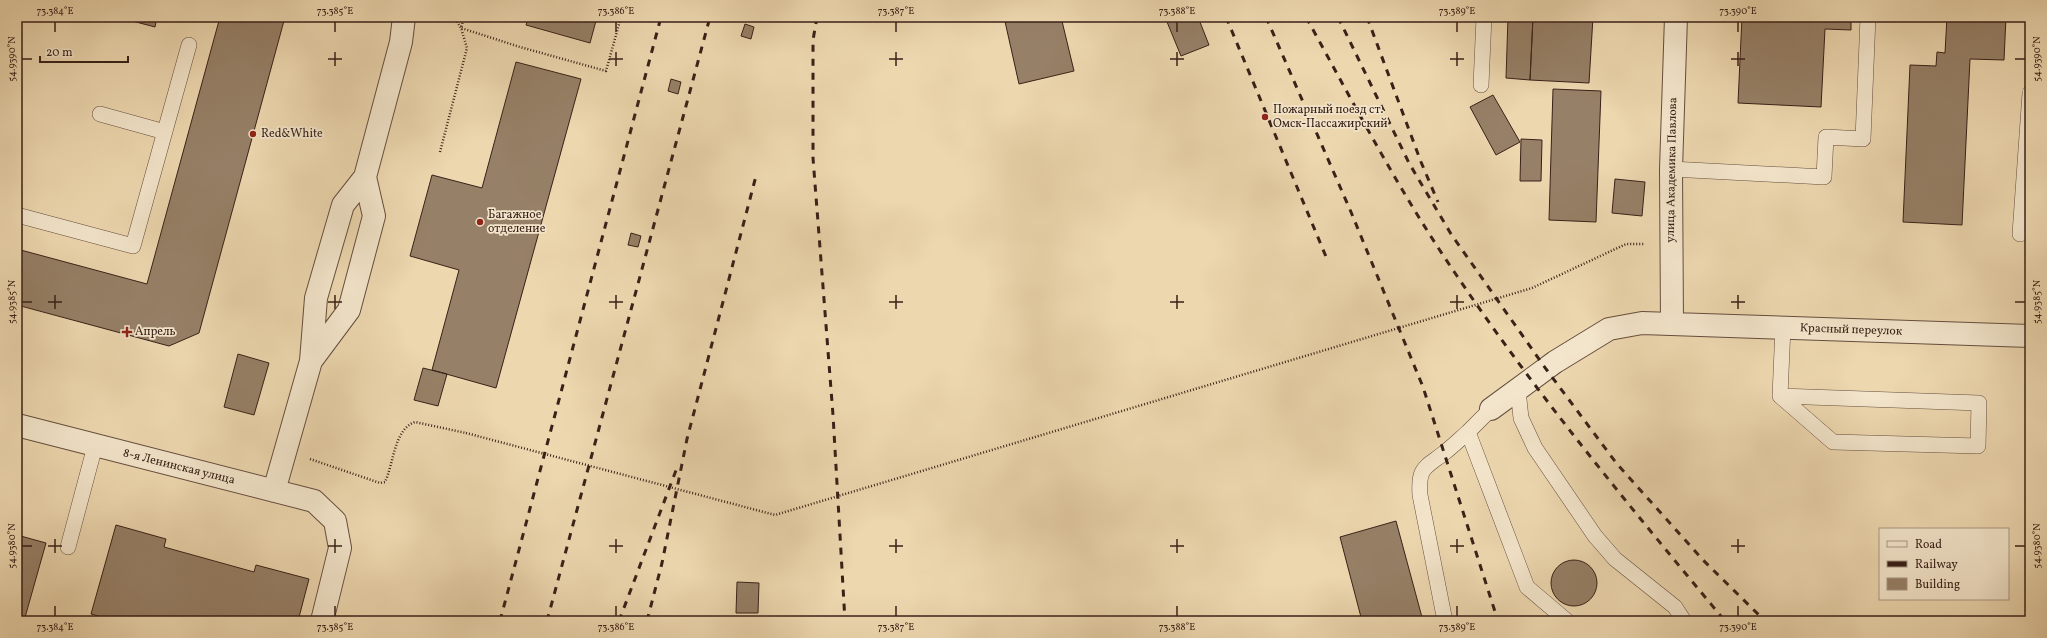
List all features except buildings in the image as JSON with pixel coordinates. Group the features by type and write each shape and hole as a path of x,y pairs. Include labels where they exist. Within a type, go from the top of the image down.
{"street":[{"path":"274,491 310,361 316,298 343,205 365,177 401,42 404,17"},
{"name":"улица Академика Павлова","path":"1672,323 1671,169 1676,17"},
{"path":"310,361 349,310 374,216 365,177"},
{"name":"Красный переулок","path":"1491,410 1555,362 1609,329 1642,323 2030,336"},
{"name":"8-я Ленинская улица","path":"17,425 314,501 335,520 340,548 322,621"}],"lane":[{"path":"1481,85 1484,17"},
{"path":"1671,169 1824,177 1826,137 1863,139 1868,17"},
{"path":"17,215 133,246 188,45"},
{"path":"2020,234 2030,92"},
{"path":"100,114 165,132"},
{"path":"1780,396 1783,327"},
{"path":"1518,390 1521,418 1535,448 1595,536 1616,558 1675,607 1684,621"},
{"path":"1780,396 1980,403 1978,446 1833,442 1780,396"},
{"path":"1445,621 1420,495 1419,480 1425,466 1444,453 1491,410"},
{"path":"1468,432 1527,587 1567,621"},
{"path":"68,547 95,446"}],"path":[{"path":"440,152 467,48 461,28 454,17"},
{"path":"461,28 464,17"},
{"path":"461,28 520,47 606,71 621,17"},
{"path":"285,450 380,482 385,482 402,431 408,424 415,422 466,433 775,515 1532,288 1626,244"}],"railway":[{"path":"500,621 661,17"},
{"path":"547,621 710,17"},
{"path":"817,17 813,40 813,158 833,415 845,621"},
{"path":"1226,17 1327,259"},
{"path":"1266,17 1351,212 1423,387 1498,621"},
{"path":"1306,17 1415,211 1434,242 1486,318 1552,407 1725,621"},
{"path":"1338,17 1409,163 1451,234 1546,369 1617,464 1703,560 1765,621"},
{"path":"1367,17 1421,162 1438,202"},
{"path":"647,621 662,563 687,439 756,176"},
{"path":"619,621 678,465"}],"place":[{"name":"Пожарный поезд ст. Омск-Пассажирский","path":"1265,117"},
{"name":"Red&White","path":"253,134"},
{"name":"Багажное отделение","path":"480,222"},
{"name":"Апрель","path":"127,332"}]}
